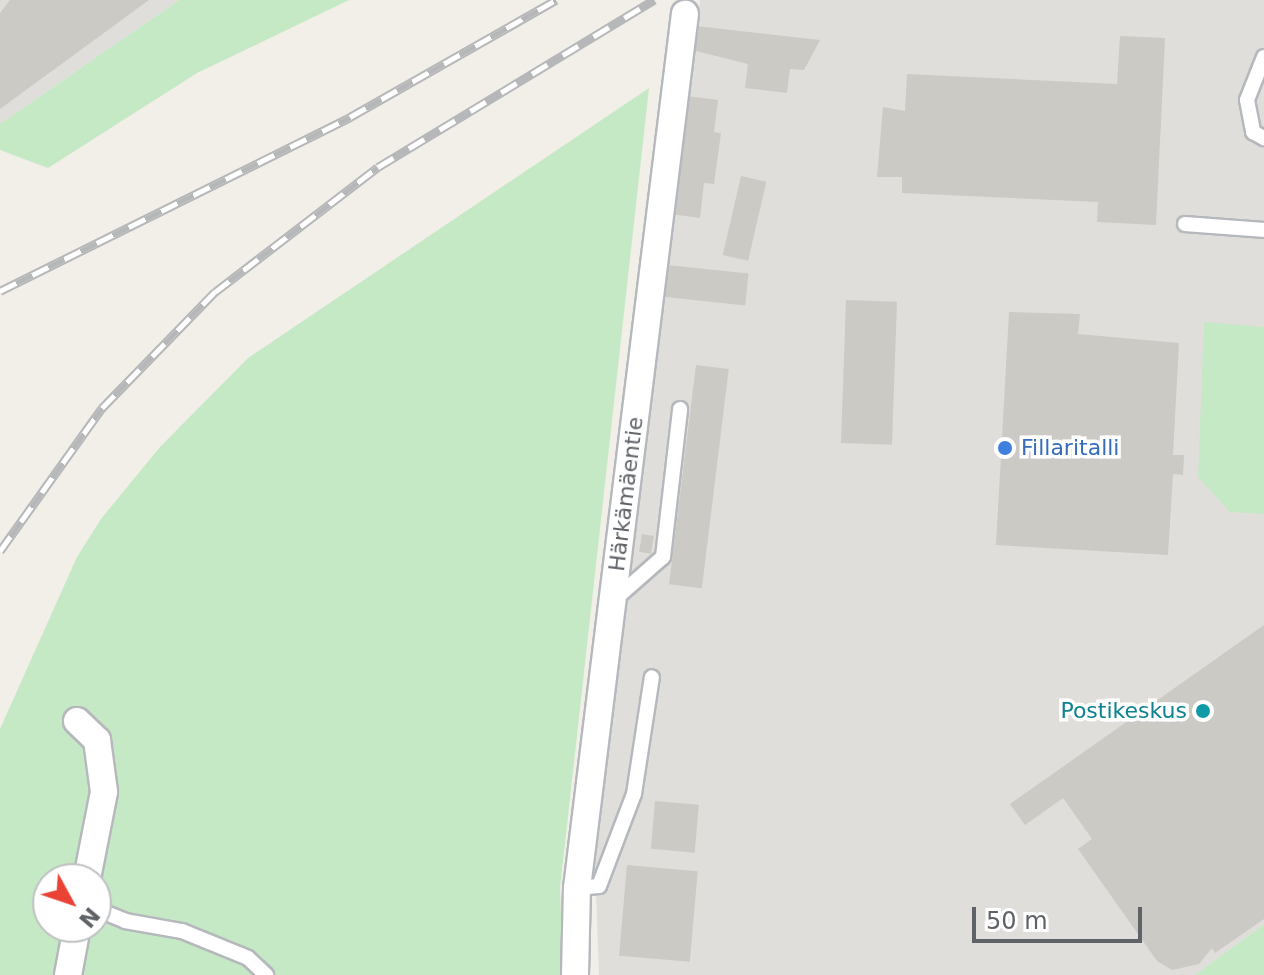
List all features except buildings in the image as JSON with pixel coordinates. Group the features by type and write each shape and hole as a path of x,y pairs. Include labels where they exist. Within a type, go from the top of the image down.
{"street":[{"name":"Härkämäentie","path":"575,975 577,888 685,14"},
{"path":"77,721 97,740 104,792 90,863"},
{"path":"68,975 74,943"}],"lane":[{"path":"1264,57 1247,100 1253,132 1264,138"},
{"path":"1185,224 1264,230"},
{"path":"613,600 663,557 680,409"},
{"path":"577,888 599,886 634,794 652,677"},
{"path":"112,916 125,921 182,931 248,958 266,975"}],"shaded area":[{"path":"0,0 179,0 0,124"},
{"path":"700,0 1264,0 1264,924 1195,975 599,975 595,864"}],"green space":[{"path":"179,0 349,0 197,73 48,168 0,150 0,124"},
{"path":"649,88 560,888 563,975 0,975 0,729 77,557 101,519 160,447 248,358"},
{"path":"1204,322 1264,327 1264,514 1230,512 1198,477"},
{"path":"1264,924 1264,975 1195,975"}],"railway":[{"path":"0,291 350,117 556,0"},
{"path":"0,551 102,408 215,292 378,167 654,0"}],"place":[{"name":"Fillaritalli","path":"1005,448"},
{"name":"Postikeskus","path":"1203,711"}]}
